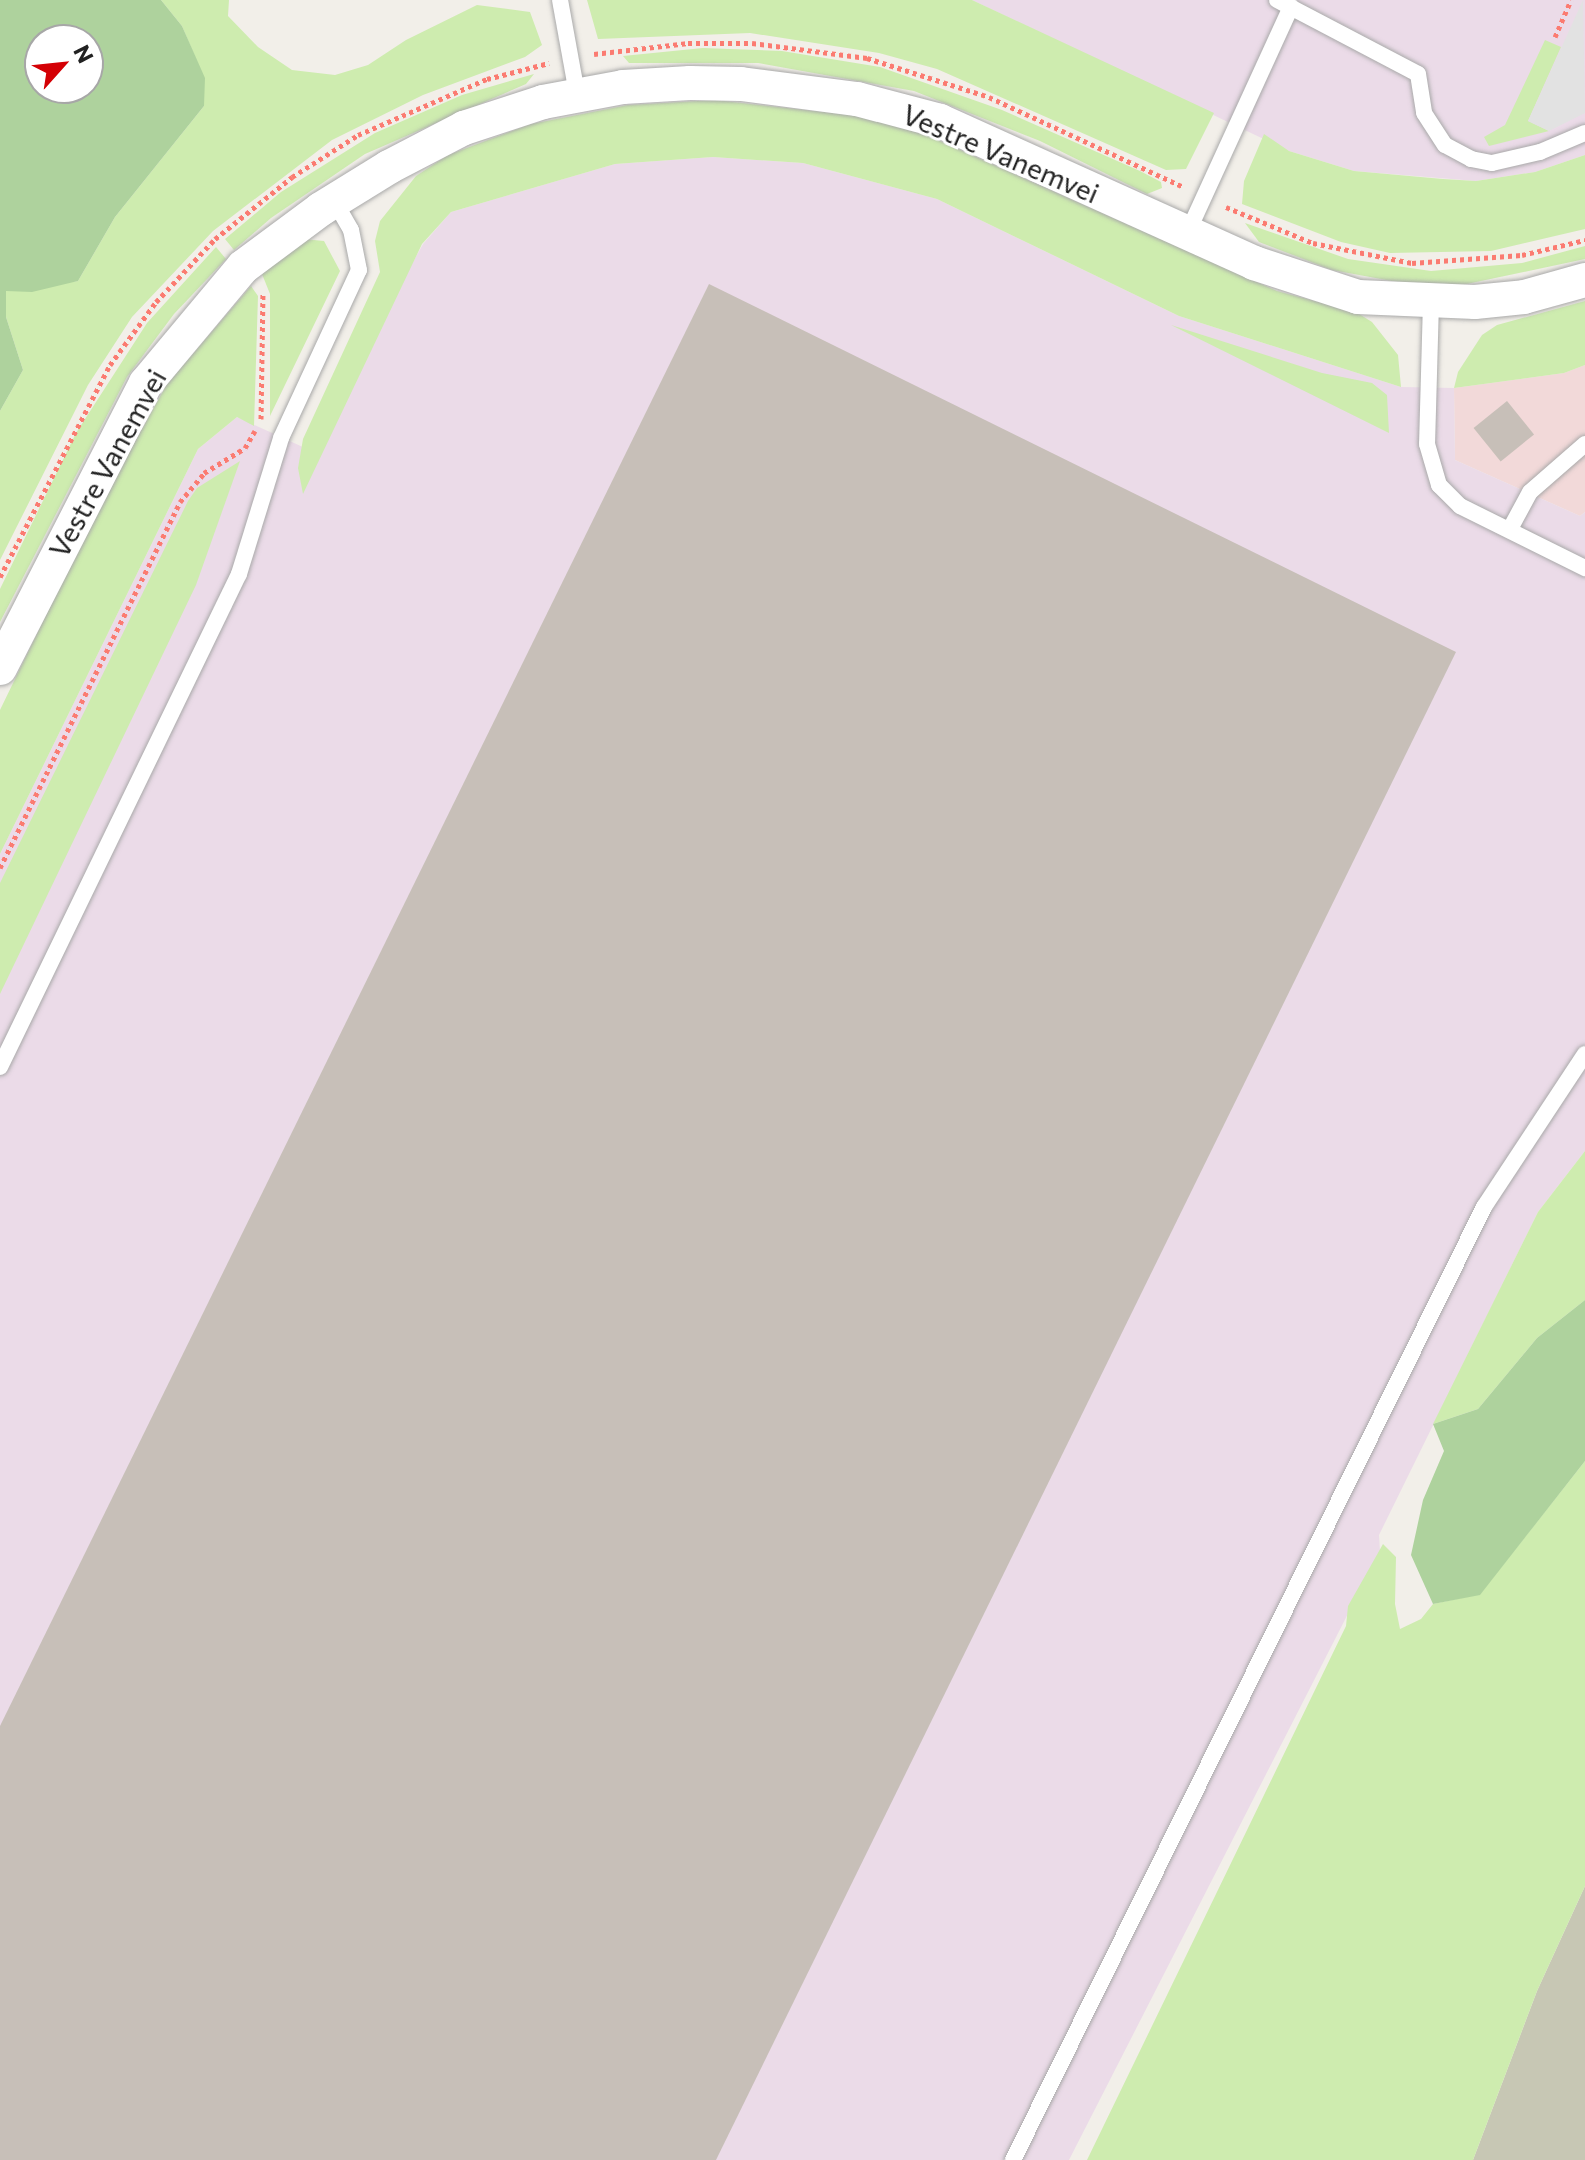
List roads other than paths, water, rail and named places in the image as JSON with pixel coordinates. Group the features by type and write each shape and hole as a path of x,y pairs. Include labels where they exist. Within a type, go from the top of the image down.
{"street":[{"name":"Vestre Vanemvei","path":"0,668 146,383 243,267 334,201 464,128 577,94 623,87 741,84 857,99 940,121 1187,234 1307,283 1358,297 1431,302 1524,297 1585,280"}],"lane":[{"path":"560,0 577,94"},
{"path":"1187,234 1284,4 1418,74 1424,113 1445,145 1471,159 1504,160 1585,133"},
{"path":"0,1067 239,574 281,438 359,270 351,230 334,201"},
{"path":"1431,302 1427,444 1439,485 1460,506 1585,568"},
{"path":"1510,529 1530,492 1585,444"},
{"path":"1013,2160 1484,1207 1585,1054"}]}
